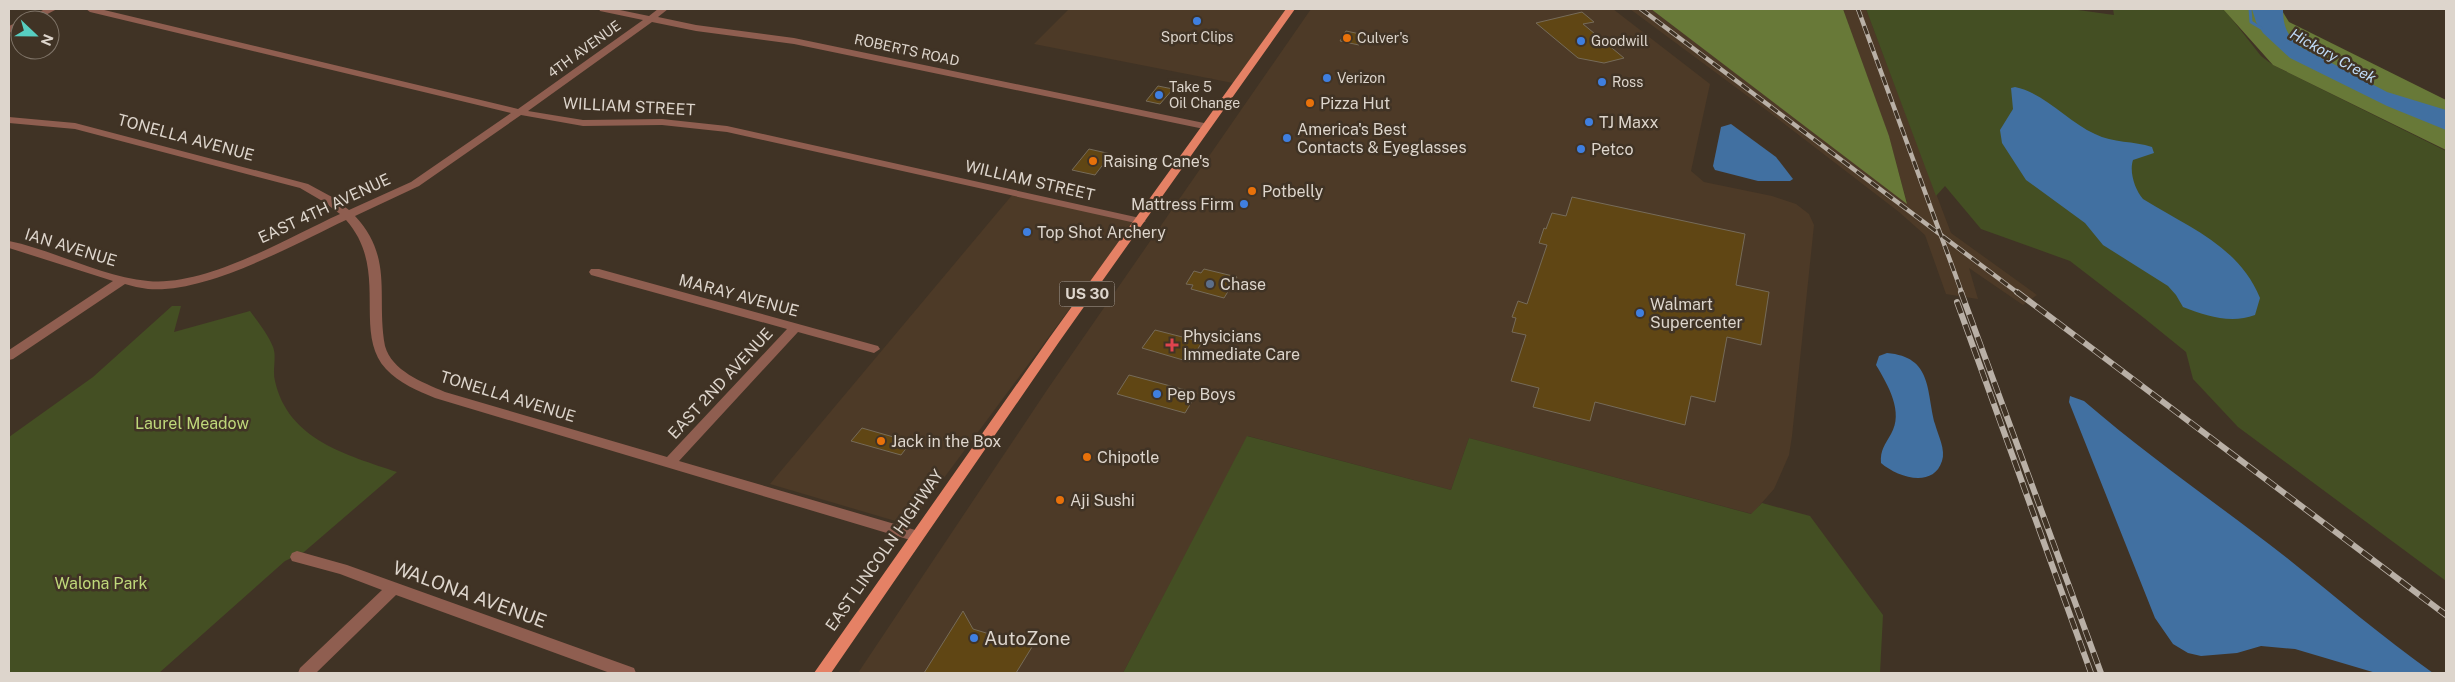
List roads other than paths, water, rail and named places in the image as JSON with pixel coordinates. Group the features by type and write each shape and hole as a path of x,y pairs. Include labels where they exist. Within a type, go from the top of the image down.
{"main road":[{"name":"EAST LINCOLN HIGHWAY","path":"822,673 999,416 1140,221 1204,126 1290,9"}],"street":[{"name":"WILLIAM STREET","path":"90,9 519,112 583,123 662,122 727,129 1140,221"},
{"name":"ROBERTS ROAD","path":"603,9 696,28 794,41 1204,126"},
{"name":"4TH AVENUE","path":"519,112 664,9"},
{"name":"EAST 4TH AVENUE","path":"123,280 148,285 172,284 213,275 347,216 423,179 519,112"},
{"name":"TONELLA AVENUE","path":"9,120 75,126 304,186 323,196 363,230 374,262 380,349 388,362 402,376 440,395 917,536"},
{"name":"IAN AVENUE","path":"9,244 123,280"},
{"name":"MARAY AVENUE","path":"595,272 874,349"},
{"path":"9,356 123,280"},
{"name":"EAST 2ND AVENUE","path":"670,462 796,327"},
{"name":"WALONA AVENUE","path":"296,557 342,569 628,673"},
{"path":"306,673 393,588"}],"water":[{"path":"2252,9 2283,9 2287,30 2292,39 2301,47 2387,92 2446,110 2446,130 2387,106 2290,58 2263,33 2256,22"},
{"path":"2015,87 2036,95 2095,134 2109,139 2152,147 2154,153 2133,160 2132,175 2140,195 2143,199 2210,240 2239,264 2251,280 2260,298 2255,315 2237,319 2219,318 2183,307 2168,286 2103,245 2085,223 2026,180 2002,143 2000,130 2013,109 2011,88"},
{"path":"1731,124 1776,157 1793,179 1790,181 1758,181 1715,170 1713,166 1721,127"},
{"path":"1887,353 1902,356 1913,361 1925,378 1928,388 1943,457 1937,470 1923,478 1914,478 1896,473 1881,463 1882,451 1895,426 1896,417 1893,399 1876,365 1879,356"},
{"path":"2070,396 2084,401 2134,442 2287,558 2377,631 2433,673 2376,673 2295,649 2261,646 2237,653 2201,656 2188,653 2173,644 2155,618 2069,402"}],"waterway":[{"name":"Hickory Creek","path":"2250,9 2251,22 2261,28"}],"railway":[{"path":"1641,9 1941,235"},
{"path":"1858,9 1941,235"},
{"path":"1941,235 2018,293"},
{"path":"1941,235 1962,293"},
{"path":"1961,292 2101,673"},
{"path":"2017,292 2446,615"},
{"path":"1957,302 2091,673"}],"place":[{"name":"Sport Clips","path":"1197,21"},
{"name":"Culver's","path":"1347,38"},
{"name":"Goodwill","path":"1581,41"},
{"name":"Verizon","path":"1327,78"},
{"name":"Ross","path":"1602,82"},
{"name":"Take 5 Oil Change","path":"1159,95"},
{"name":"Pizza Hut","path":"1310,103"},
{"name":"TJ Maxx","path":"1589,122"},
{"name":"America's Best Contacts & Eyeglasses","path":"1287,138"},
{"name":"Petco","path":"1581,149"},
{"name":"Raising Cane's","path":"1093,161"},
{"name":"Potbelly","path":"1252,191"},
{"name":"Mattress Firm","path":"1244,204"},
{"name":"Top Shot Archery","path":"1027,232"},
{"name":"Chase","path":"1210,284"},
{"name":"Walmart Supercenter","path":"1640,313"},
{"name":"Physicians Immediate Care","path":"1172,345"},
{"name":"Pep Boys","path":"1157,394"},
{"name":"Jack in the Box","path":"881,441"},
{"name":"Chipotle","path":"1087,457"},
{"name":"Aji Sushi","path":"1060,500"},
{"name":"AutoZone","path":"974,638"}],"park label":[{"name":"Laurel Meadow","path":"192,423"},
{"name":"Walona Park","path":"101,583"}]}
